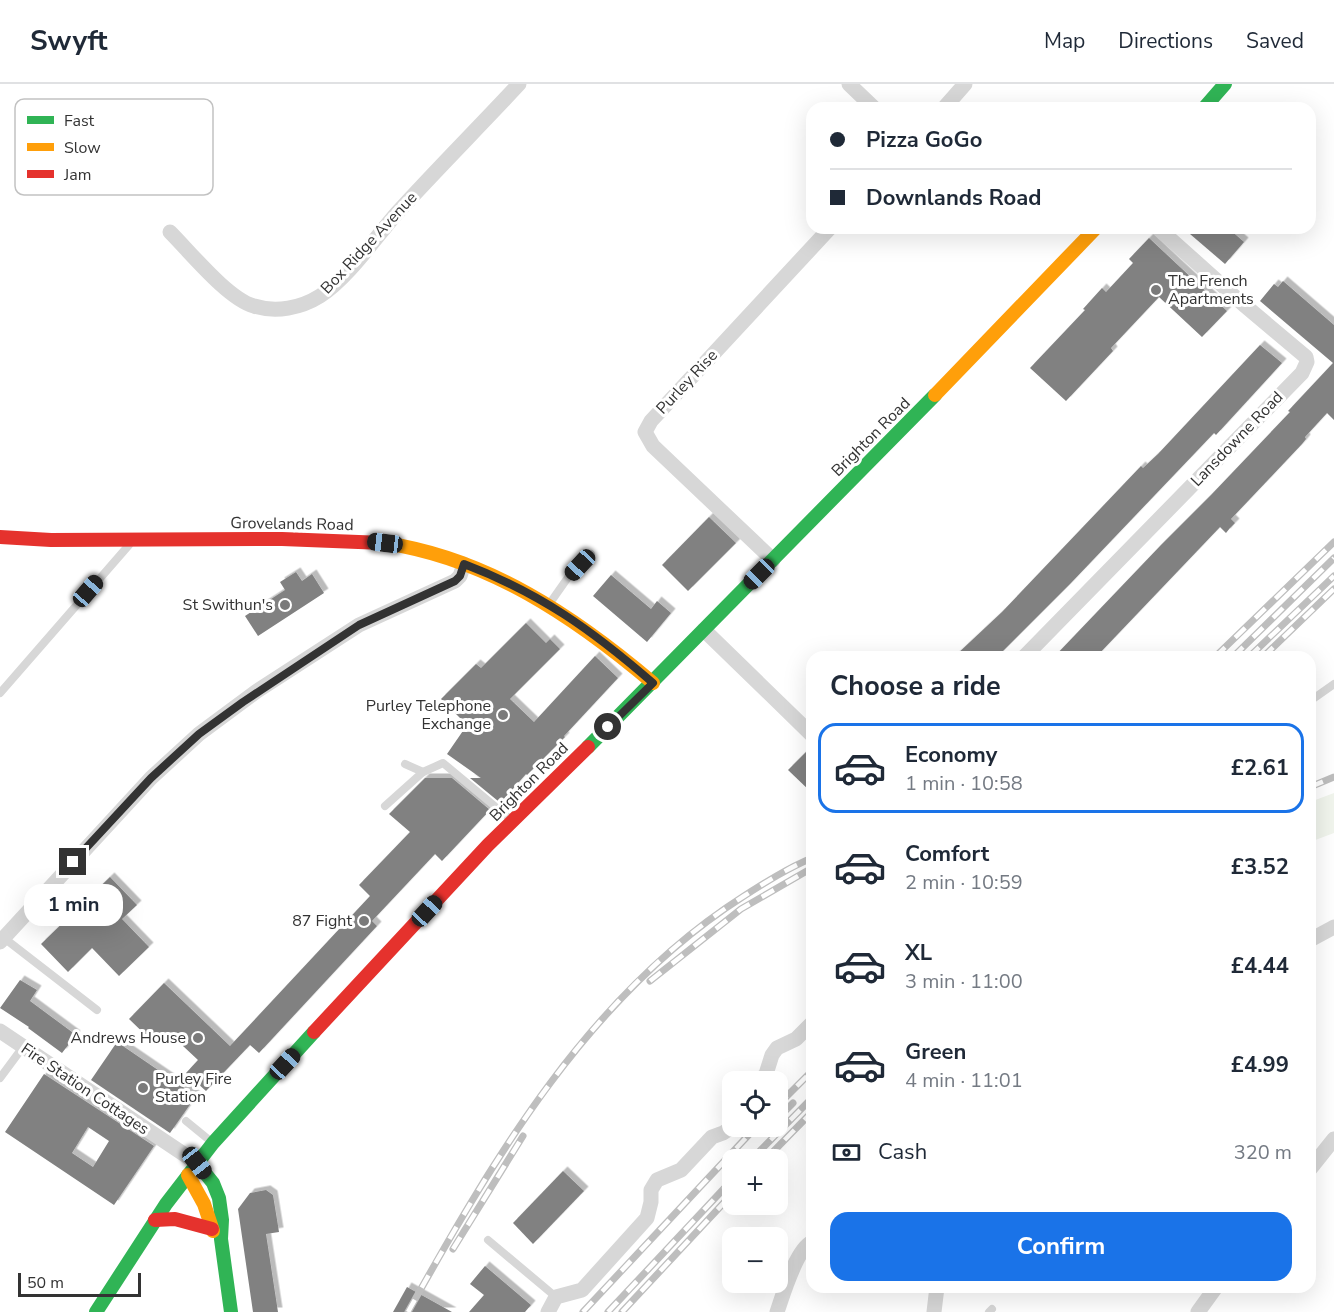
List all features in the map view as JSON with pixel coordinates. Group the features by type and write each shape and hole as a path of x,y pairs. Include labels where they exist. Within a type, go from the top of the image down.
{"main road":[{"path":"1209,102 1225,84"},
{"name":"Brighton Road","path":"96,1312 155,1220 192,1169 371,969 513,821 653,683 992,338 1090,234"},
{"name":"Grovelands Road","path":"0,537 25,540 272,538 370,541 400,545 464,564 520,587 612,647 653,683"},
{"path":"192,1169 217,1234 231,1312"},
{"path":"155,1220 175,1219 217,1234"}],"street":[{"name":"Box Ridge Avenue","path":"170,232 227,290 241,301 254,306 280,309 308,303 333,286 406,204 519,84"},
{"path":"849,84 868,102"},
{"path":"949,102 965,84"},
{"name":"Purley Rise","path":"772,560 653,446 645,432 651,421 824,234"},
{"name":"Lansdowne Road","path":"1030,651 1302,373 1306,362 1306,357 1165,234"},
{"path":"2,940 151,778 199,734 258,691 359,625 455,581 460,576 464,564"},
{"path":"704,630 806,729"},
{"path":"1316,937 1334,927"},
{"path":"767,1071 777,1048 796,1039 806,1029"},
{"name":"Fire Station Cottages","path":"0,1031 171,1147 173,1153 192,1169"},
{"path":"548,1312 556,1297 582,1290 647,1218 651,1190 657,1180 681,1170 712,1137 722,1133"},
{"path":"1316,1161 1334,1138"},
{"path":"777,1312 806,1245"},
{"path":"934,1312 936,1293"},
{"path":"1198,1312 1212,1293"}],"lane":[{"path":"0,693 133,540"},
{"path":"549,604 569,576 591,554"},
{"path":"1316,697 1334,684"},
{"path":"386,806 423,772 443,763 513,821"},
{"path":"405,764 423,772"},
{"path":"2,940 97,1010"},
{"path":"0,1078 23,1047"},
{"path":"186,1121 213,1143"},
{"path":"488,1240 556,1297"}],"shaded area":[{"path":"1334,793 1334,833 1316,840 1316,800"}],"building":[{"path":"1190,234 1235,234 1244,242 1225,264"},
{"name":"The French Apartments","path":"1149,238 1227,311 1202,337 1159,297 1066,401 1030,368 1085,310 1083,309 1102,288 1106,292 1133,263 1129,259"},
{"path":"1283,281 1334,325 1334,420 1327,413 1305,437 1302,444 1231,519 1235,523 1226,533 1220,527 1102,651 1060,651 1290,412 1288,411 1333,363 1260,301 1274,284 1278,287"},
{"path":"1260,345 1282,363 1216,435 1214,433 1003,651 960,651 1002,612 1141,466 1143,468"},
{"path":"709,517 736,543 688,591 662,565"},
{"name":"St Swithun's","path":"296,572 302,581 312,574 324,593 258,636 245,616 285,590 280,582"},
{"path":"611,575 651,609 657,601 671,613 647,642 593,596"},
{"name":"Purley Telephone Exchange","path":"526,623 546,643 550,639 560,649 510,699 534,722 595,656 618,678 565,737 526,774 503,800 501,798 498,801 470,778 481,778 447,754 467,725 441,699 476,664 481,668"},
{"path":"806,752 806,787 788,770"},
{"path":"425,778 452,778 490,810 442,861 435,854 372,921 377,926 259,1053 250,1045 206,1091 186,1073 198,1060 168,1032 156,1045 129,1019 164,983 230,1046 370,896 359,885 410,832 389,814"},
{"path":"110,877 137,905 122,919 149,947 119,976 92,948 68,972 41,944"},
{"path":"20,980 37,990 30,1001 76,1035 62,1053 0,1008"},
{"name":"Purley Fire Station","path":"117,1042 196,1096 170,1133 91,1080"},
{"path":"44,1074 154,1146 114,1205 5,1132","holes":["88,1127 109,1141 93,1167 72,1153"]},
{"path":"563,1171 584,1191 533,1244 513,1223"},
{"path":"266,1190 273,1195 279,1232 266,1234 278,1312 253,1312 238,1209 250,1193"},
{"path":"485,1266 531,1305 525,1312 469,1312 484,1295 470,1284"},
{"path":"407,1287 452,1312 393,1312"}],"railway":[{"path":"1221,651 1334,542"},
{"path":"1239,651 1334,558"},
{"path":"1255,651 1334,576"},
{"path":"1269,651 1334,589"},
{"path":"1316,784 1334,777"},
{"path":"408,1312 441,1253 512,1138 551,1082 593,1030 639,980 689,936 744,896 806,861"},
{"path":"650,981 741,909 806,871"},
{"path":"788,1095 806,1077"},
{"path":"788,1108 793,1103"},
{"path":"762,1149 806,1104"},
{"path":"776,1149 806,1118"},
{"path":"453,1249 523,1136"},
{"path":"583,1312 747,1137"},
{"path":"608,1312 722,1191"},
{"path":"622,1312 722,1205"}],"traffic: fast":[{"path":"1209,102 1225,84"},
{"path":"588,747 935,395"},
{"path":"96,1312 166,1204 213,1143 314,1032"},
{"path":"197,1163 213,1183 219,1198 222,1220 221,1239 231,1312"}],"traffic: slow":[{"path":"935,395 1090,234"},
{"path":"384,543 459,562 494,576 528,594 593,635 653,683"},
{"path":"188,1175 204,1204 213,1231"}],"traffic: jam":[{"path":"0,537 51,540 282,539 384,543"},
{"path":"314,1032 488,845 588,747"},
{"path":"155,1220 175,1219 212,1229"}],"place":[{"name":"The French Apartments","path":"1156,290"},
{"name":"St Swithun's","path":"285,605"},
{"name":"Purley Telephone Exchange","path":"503,715"},
{"name":"87 Fight","path":"364,921"},
{"name":"Andrews House","path":"198,1038"},
{"name":"Purley Fire Station","path":"143,1088"}],"route":[{"path":"73,862 151,778 199,734 258,691 359,625 455,581 460,576 464,564 520,587 549,604 612,647 653,683 608,727"}]}
